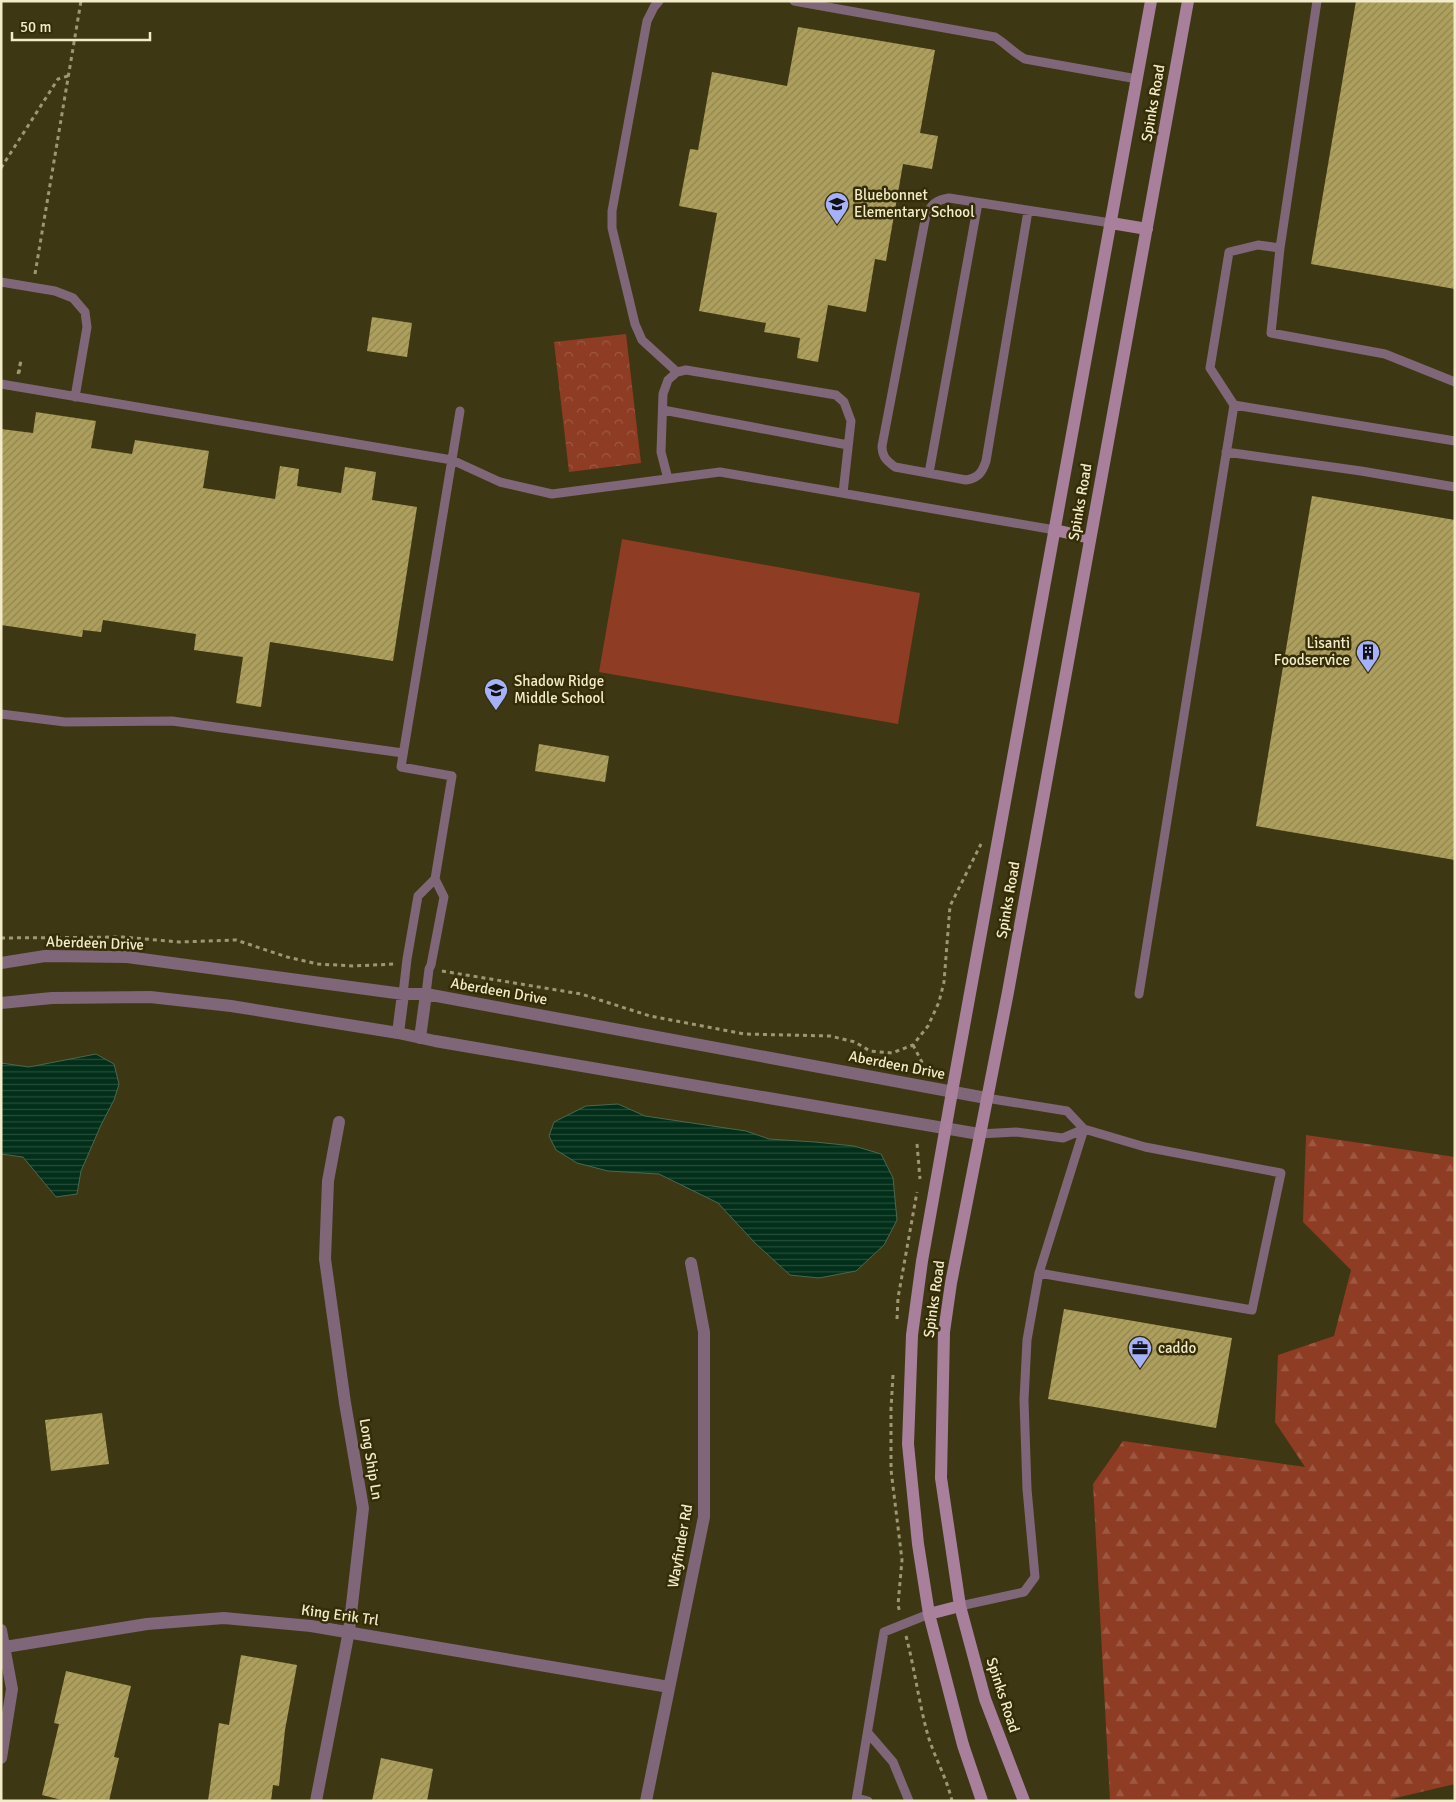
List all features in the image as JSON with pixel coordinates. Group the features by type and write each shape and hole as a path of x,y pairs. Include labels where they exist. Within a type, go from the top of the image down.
{"main road":[{"name":"Spinks Road","path":"982,1801 963,1745 929,1614 918,1544 908,1444 912,1335 922,1261 952,1092 1151,1"},
{"name":"Spinks Road","path":"1024,1801 985,1699 960,1606 941,1478 944,1332 950,1284 1009,982 1188,1"},
{"path":"1111,223 1146,229"},
{"path":"1055,530 1090,538"},
{"path":"929,1614 960,1606"}],"street":[{"name":"Aberdeen Drive","path":"1,963 45,956 127,958 403,994 426,994 986,1098"},
{"path":"398,1033 403,994"},
{"path":"420,1038 426,994"},
{"path":"1,1003 52,998 150,997 231,1006 398,1033 979,1134"},
{"name":"Long Ship Ln","path":"316,1801 349,1632 363,1508 345,1403 325,1259 328,1181 339,1122"},
{"name":"Wayfinder Rd","path":"646,1801 704,1518 704,1332 691,1263"},
{"name":"King Erik Trl","path":"5,1647 147,1624 224,1618 312,1626 669,1687"},
{"path":"1,1630 12,1689 1,1758"}],"lane":[{"path":"659,1 647,21 612,211 612,228 635,324 642,340 677,372"},
{"path":"794,1 995,37 1025,59 1137,79"},
{"path":"1317,1 1280,248 1271,333 1385,354 1455,382"},
{"path":"1028,211 986,461 982,472 975,478 966,480 896,467 887,461 882,453 882,446 926,215 933,203 940,199 949,198 1111,223"},
{"path":"929,473 978,203"},
{"path":"1139,994 1234,405 1210,368 1229,252 1258,245 1280,248"},
{"path":"1,282 55,291 73,298 85,312 87,327 75,397"},
{"path":"668,479 661,452 663,394 668,380 677,372 686,370 828,392 836,395 844,402 851,421 843,494"},
{"path":"1,384 452,460 500,482 552,494 720,472 1055,530"},
{"path":"1234,405 1455,441"},
{"path":"663,410 848,445"},
{"path":"403,994 418,896 435,879 452,776 401,767 460,411"},
{"path":"1226,452 1361,471 1455,487"},
{"path":"1,714 65,722 172,721 403,753"},
{"path":"426,994 429,969 444,897 435,879"},
{"path":"986,1098 1067,1111 1084,1129 1146,1147 1281,1173 1252,1310 1039,1273"},
{"path":"979,1134 1016,1132 1063,1138 1084,1129"},
{"path":"960,1606 1024,1592 1035,1578 1027,1489 1024,1400 1027,1340 1039,1273 1084,1129"},
{"path":"868,1801 857,1799 884,1632 929,1614"},
{"path":"868,1733 893,1762 909,1801"}],"path":[{"path":"33,287 81,1"},
{"path":"1,168 58,79 68,76"},
{"path":"926,1070 913,1045 928,1026 939,1002 944,982 950,906 980,846 982,837"},
{"path":"902,1560 898,1605 929,1738 948,1784 952,1801"}],"green space":[{"path":"626,334 641,463 569,472 554,342"},
{"path":"622,539 920,593 898,724 599,672"},
{"path":"1306,1135 1455,1157 1455,1784 1383,1801 1110,1801 1093,1484 1123,1441 1305,1467 1275,1422 1278,1355 1334,1336 1351,1270 1303,1222"}],"shaded area":[{"path":"96,1054 114,1064 119,1084 114,1100 81,1171 77,1194 56,1197 23,1157 1,1154 1,1063 29,1067"},
{"path":"618,1104 645,1116 746,1131 769,1139 854,1146 881,1154 893,1178 897,1220 884,1245 856,1271 819,1278 790,1275 755,1243 718,1203 659,1174 608,1171 577,1163 556,1150 549,1136 554,1122 586,1106"}],"building":[{"path":"1356,1 1455,1 1455,289 1311,264"},
{"name":"Bluebonnet Elementary School","path":"798,27 935,50 920,133 938,136 932,169 903,164 886,261 875,259 866,312 828,305 818,362 797,358 800,338 764,332 766,323 699,311 717,213 679,206 690,149 698,150 712,72 787,86"},
{"path":"372,317 412,323 407,357 367,351"},
{"path":"36,412 96,421 91,448 132,454 135,440 209,451 203,488 275,499 280,466 299,469 297,486 341,493 345,467 376,472 372,500 417,507 393,661 270,642 261,707 236,703 243,657 194,650 196,634 103,620 101,632 83,630 82,637 1,625 1,429 33,433"},
{"name":"Lisanti Foodservice","path":"1312,496 1455,520 1455,860 1256,826"},
{"path":"539,744 609,756 605,782 535,771"},
{"name":"caddo","path":"1064,1309 1232,1338 1216,1428 1048,1399"},
{"path":"102,1413 109,1464 51,1471 45,1420"},
{"path":"241,1655 297,1665 285,1730 279,1786 273,1785 271,1801 208,1801 219,1723 229,1725"},
{"path":"66,1671 131,1686 114,1757 119,1758 109,1801 66,1801 42,1795 59,1724 54,1723"},
{"path":"381,1758 433,1769 427,1801 372,1801"}],"place":[{"name":"Bluebonnet Elementary School","path":"837,225"},
{"name":"Lisanti Foodservice","path":"1368,673"},
{"name":"Shadow Ridge Middle School","path":"496,711"},
{"name":"caddo","path":"1140,1369"}]}
